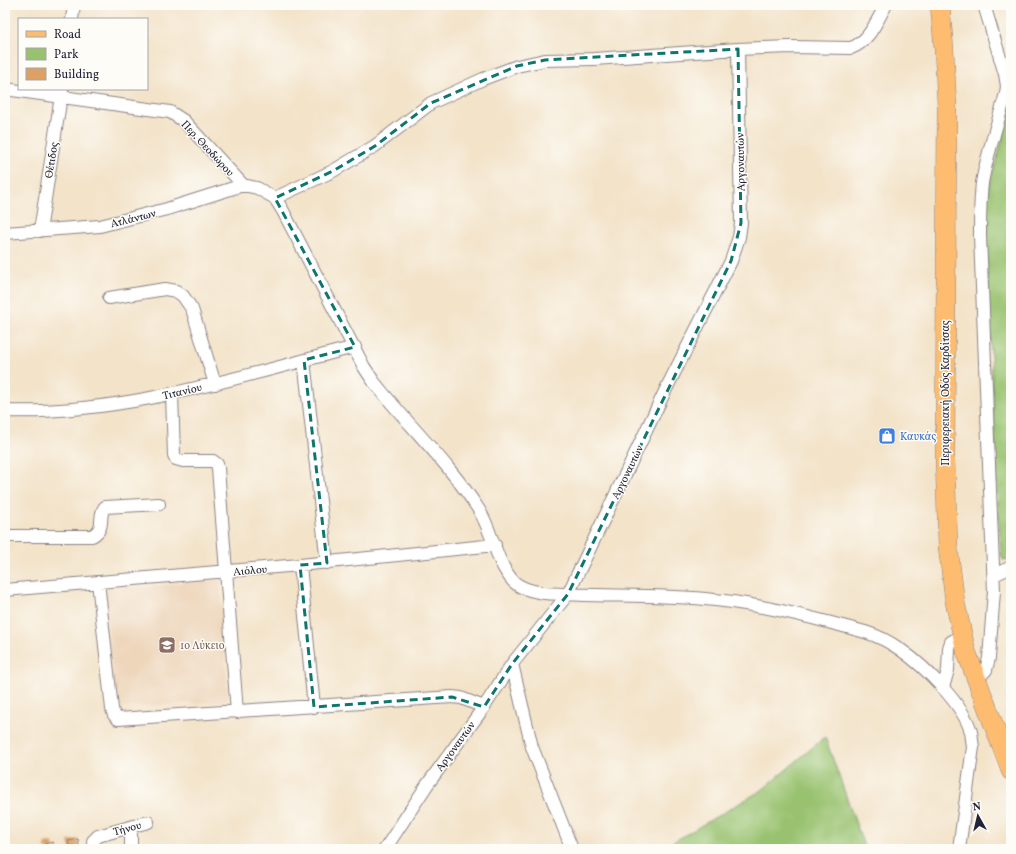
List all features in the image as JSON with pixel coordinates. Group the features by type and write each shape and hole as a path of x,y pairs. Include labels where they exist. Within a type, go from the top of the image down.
{"main road":[{"name":"Περιφερειακή Οδός Καρδίτσας","path":"940,5 947,107 945,324 946,494 948,547 955,602 962,635 975,676 1011,771"}],"street":[{"path":"72,18 74,5"},
{"path":"275,198 333,171 375,146 431,103 483,79 517,66 550,60 594,59 738,49 790,47 851,48 859,45 866,38 886,5"},
{"path":"975,676 982,674 986,670 989,658 994,575 980,216 982,183 1007,86 1005,74 984,5"},
{"name":"Αργοναυτών","path":"385,849 427,785 484,707 512,664 568,594 667,387 731,261 739,237 741,209 738,49"},
{"name":"Περ. Θεοδώρου","path":"5,89 18,90"},
{"name":"Περ. Θεοδώρου","path":"19,90 61,93 170,112 184,121 243,185"},
{"name":"Θέτιδος","path":"40,231 61,93"},
{"path":"243,185 256,188 275,198 355,347 364,367 374,382 449,470 473,501 484,518 494,545 508,573 517,584 524,589 537,592 568,594 707,599 777,611 876,636 910,656 943,688 963,713 971,732 973,747 959,849"},
{"name":"Ατλάντων","path":"5,234 110,224 167,209 243,185"},
{"path":"109,298 165,289 176,291 183,296 192,309 215,384"},
{"name":"Τιτανίου","path":"5,411 38,412 132,402 215,384 355,347"},
{"path":"304,360 327,563"},
{"path":"172,394 174,455 176,459 183,461 213,461 217,466 236,712"},
{"path":"5,536 92,536 98,532 101,527 102,510 105,507 158,504"},
{"name":"Αιόλου","path":"5,590 327,563 494,545"},
{"path":"300,565 314,707"},
{"path":"994,575 1011,567"},
{"path":"98,582 112,709 114,715 118,719 452,697 461,698 484,707"},
{"path":"943,688 948,670 949,648 951,642 962,635"},
{"path":"512,664 532,747 572,849"},
{"name":"Τήνου","path":"94,849 93,841 98,836 148,822"},
{"path":"130,827 131,849"}],"highlighted area":[{"path":"738,49 741,223 731,261 568,594 512,664 484,707 452,697 314,707 300,565 327,563 304,360 355,347 275,198 333,171 375,146 431,103 517,66 545,60"}],"shaded area":[{"name":"1ο Λύκειο","path":"220,580 228,701 116,708 104,590"}],"green space":[{"path":"1011,102 1011,559 1003,560 1001,554 996,474 985,216 989,186 1007,123"},
{"path":"825,737 865,849 661,849 762,790"}],"building":[{"path":"78,839 79,849 70,849 68,841"},
{"path":"53,842 54,849 45,849 44,844"}],"place":[{"name":"Καυκάς","path":"887,436"},
{"name":"1ο Λύκειο","path":"167,645"}]}
